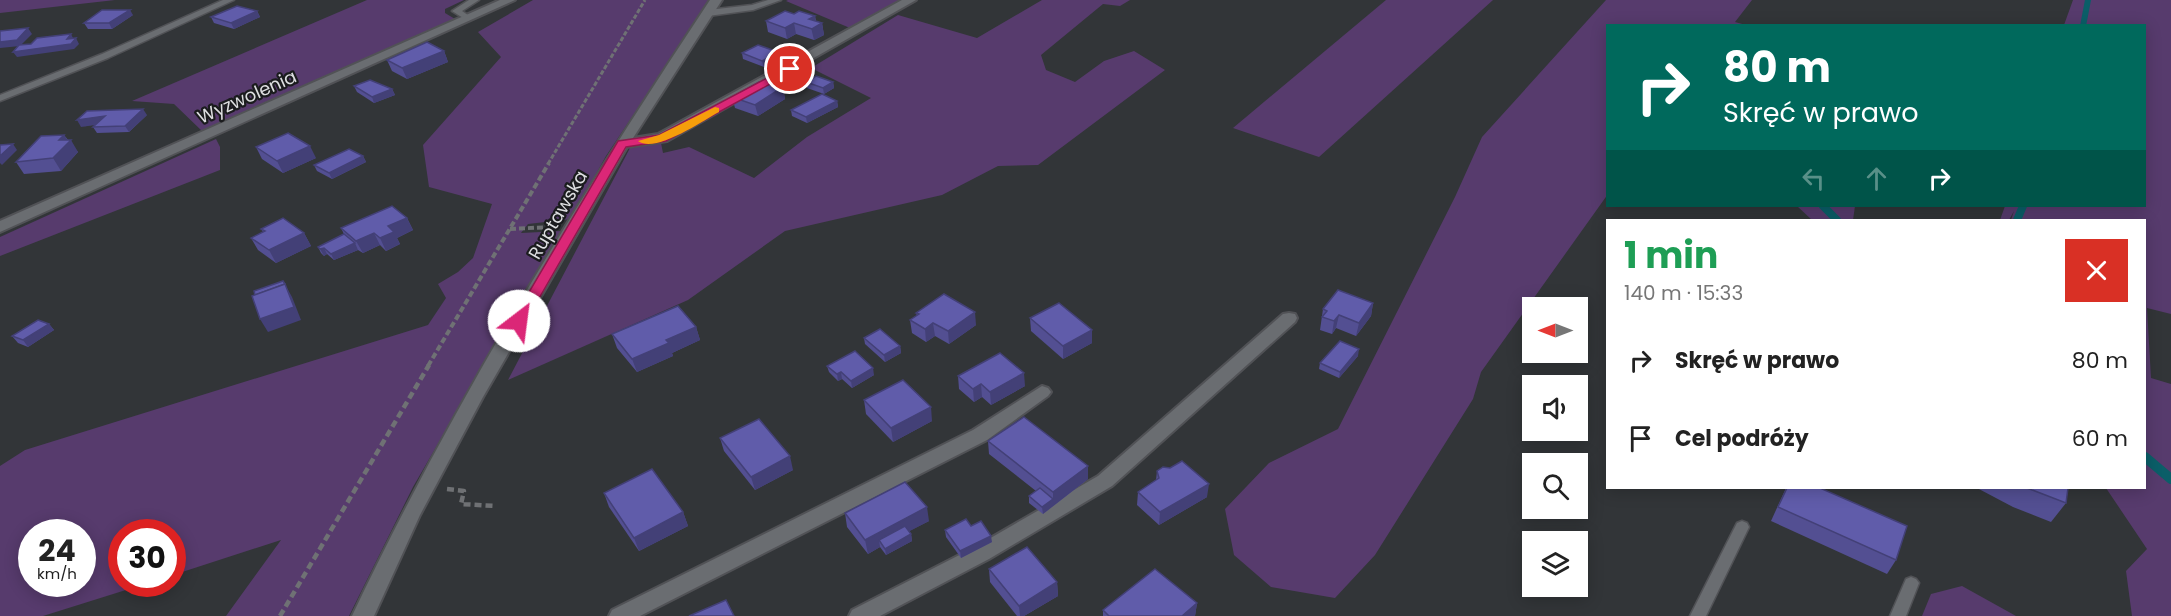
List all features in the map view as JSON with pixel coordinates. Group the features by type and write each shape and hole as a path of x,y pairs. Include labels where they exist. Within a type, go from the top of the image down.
{"street":[{"name":"Wyzwolenia","path":"0,227 509,0"},
{"path":"622,144 662,138 910,0"},
{"name":"Ruptawska","path":"363,616 425,486 474,398 622,144 712,7"},
{"path":"860,616 982,554 1105,481 1289,318"},
{"path":"620,616 980,435 1042,392"}],"lane":[{"path":"0,98 105,56 230,0"},
{"path":"468,18 456,11 476,0"},
{"path":"712,7 753,7 777,0"},
{"path":"1698,616 1742,527"},
{"path":"1898,616 1911,583"}],"path":[{"path":"280,616 645,0"},
{"path":"510,229 575,225"},
{"path":"425,486 464,491 461,504 496,506"}],"shaded area":[{"path":"0,0 115,0 0,13"},
{"path":"367,0 464,0 445,9 445,13 455,19 202,131 174,104 132,101"},
{"path":"533,0 710,0 606,156 571,219 528,224 521,233 561,231 413,487 349,616 226,616 281,540 186,571 186,519 108,519 108,596 43,616 0,616 0,466 25,450 428,325 446,298 438,284 458,272 473,258 492,204 429,187 423,145 501,57 478,32"},
{"path":"900,0 850,28 786,1"},
{"path":"1042,0 1130,0 1120,6 1103,4 1041,55 1046,70 1075,82 1104,61 1134,51 1165,70 1038,165 998,166 942,195 785,231 688,300 508,380 630,148 661,143 663,153 689,147 754,178 807,137 871,98 811,68 898,15 977,38"},
{"path":"1386,0 1493,0 1319,157 1233,128"},
{"path":"1606,0 1752,0 1735,22 1742,24 1606,24 1606,197 1535,297 1522,297 1522,315 1481,372 1473,399 1375,555 1335,598 1271,587 1234,555 1225,509 1269,463 1338,429 1455,197 1482,137"},
{"path":"2073,0 2171,0 2171,314 2147,308 2151,378 2171,384 2171,616 2132,616 2126,571 2147,549 2107,489 2146,489 2146,219 2011,219 2014,211 2010,219 2000,219 2005,207 2146,207 2146,24 2064,24"},
{"path":"216,139 220,147 220,170 0,256 0,237"},
{"path":"1798,207 1855,207 1853,219 1811,219"},
{"path":"1962,586 2016,616 1922,616 1931,594"}],"building":[{"path":"237,6 257,11 231,23 211,17"},
{"path":"102,10 130,10 109,23 84,23"},
{"path":"785,11 794,14 799,11 815,16 809,19 822,23 812,29 794,23 785,28 766,21"},
{"path":"28,28 17,40 0,42 0,31"},
{"path":"71,34 67,39 76,38 71,44 13,52 19,45 31,44 37,38"},
{"path":"427,42 444,51 402,68 387,60"},
{"path":"758,45 778,52 762,61 742,53"},
{"path":"816,76 833,82 823,88 806,82"},
{"path":"370,80 392,89 372,97 354,86"},
{"path":"759,82 783,87 755,105 732,97"},
{"path":"822,94 837,101 806,117 791,110"},
{"path":"143,109 125,126 93,127 105,116 77,120 87,111"},
{"path":"288,133 310,146 277,161 256,147"},
{"path":"64,135 59,140 71,140 53,158 16,162 41,136"},
{"path":"13,144 0,156 0,145"},
{"path":"349,149 363,156 329,173 314,165"},
{"path":"392,206 407,218 388,226 394,232 380,238 374,233 356,241 341,228"},
{"path":"283,218 304,233 269,250 251,238 265,231 261,229"},
{"path":"344,234 355,243 331,254 324,248 318,247"},
{"path":"283,281 285,284 255,295 254,291"},
{"path":"285,284 294,307 260,319 252,296"},
{"path":"1338,290 1373,303 1359,323 1339,315 1334,321 1322,317 1327,311 1323,309"},
{"path":"944,294 975,312 948,331 933,323 925,329 910,320 919,314 916,313"},
{"path":"1059,303 1092,330 1063,346 1030,318"},
{"path":"678,306 696,327 666,340 669,343 632,359 612,334"},
{"path":"38,320 49,324 23,340 12,336"},
{"path":"880,329 900,346 884,355 864,338"},
{"path":"1340,341 1359,349 1340,372 1320,363"},
{"path":"855,351 873,368 851,381 841,372 837,374 827,366"},
{"path":"1000,353 1024,373 990,392 981,384 973,389 958,376"},
{"path":"903,380 931,407 891,428 864,400"},
{"path":"1024,417 1088,466 1053,492 988,441"},
{"path":"759,419 790,456 751,477 720,438"},
{"path":"1182,461 1209,484 1160,512 1138,492 1159,478 1157,471 1163,467 1170,468"},
{"path":"652,469 683,512 634,538 604,493"},
{"path":"905,482 927,507 865,540 845,513"},
{"path":"1040,488 1053,499 1042,507 1029,496"},
{"path":"1787,489 1822,489 1907,526 1896,560 1778,507"},
{"path":"2030,489 2068,489 2066,503"},
{"path":"966,519 971,526 981,521 991,536 960,551 945,530"},
{"path":"905,526 911,534 885,549 879,540"},
{"path":"1027,547 1057,582 1019,606 989,569"},
{"path":"1155,569 1197,603 1182,616 1109,616 1103,610"},
{"path":"726,600 734,616 689,616"}],"waterway":[{"path":"2083,24 2088,0"},
{"path":"1824,207 1836,219"},
{"path":"2017,219 2023,207"},
{"path":"2146,458 2171,479"}],"slow traffic":[{"path":"644,141 662,138 715,110"}],"route":[{"path":"519,321 622,144 662,138 790,69"}]}
